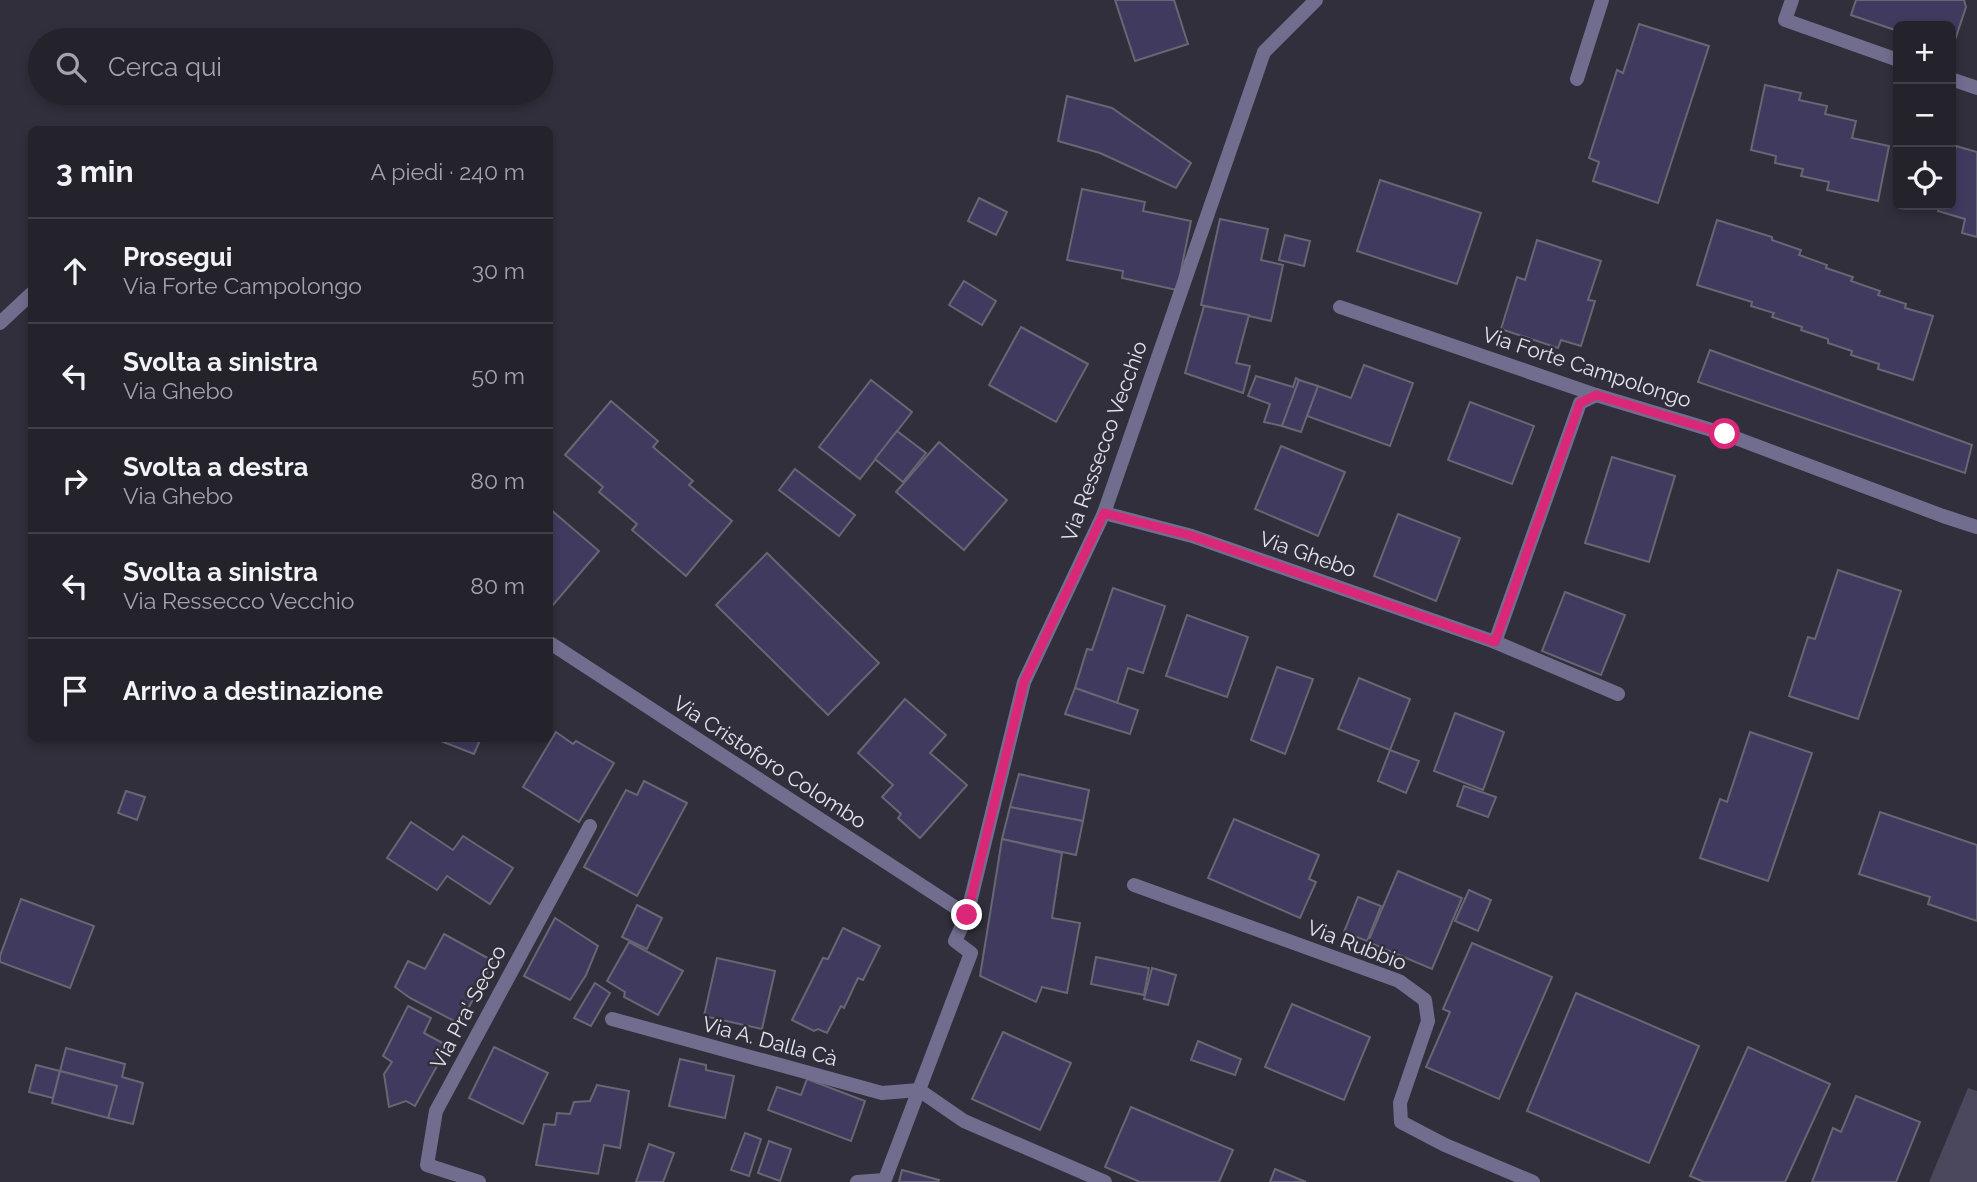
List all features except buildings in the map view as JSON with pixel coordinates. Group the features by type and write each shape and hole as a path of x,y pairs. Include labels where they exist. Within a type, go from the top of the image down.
{"street":[{"name":"Via Ressecco Vecchio","path":"884,1181 971,953 955,941 967,915 1024,682 1104,513 1264,52 1316,0"},
{"path":"1577,79 1602,0"},
{"path":"1792,0 1785,20 1893,58"},
{"path":"1956,81 1977,88"},
{"path":"0,323 28,297"},
{"name":"Via Forte Campolongo","path":"1340,307 1596,395 1725,434 1977,527"},
{"path":"1495,642 1580,403 1596,395"},
{"name":"Via Ghebo","path":"1104,513 1192,536 1495,642 1618,694"},
{"name":"Via Cristoforo Colombo","path":"553,645 967,915"},
{"name":"Via Pra' Secco","path":"479,1182 427,1166 436,1111 590,826"},
{"name":"Via Rubbio","path":"1134,885 1399,981 1425,1000 1428,1021 1400,1103 1401,1122 1445,1145 1534,1182"},
{"name":"Via A. Dalla Cà","path":"612,1020 882,1093 919,1090"},
{"path":"919,1090 964,1121 1105,1182"},
{"path":"857,1182 884,1181"}],"shaded area":[{"path":"1968,1088 1977,1091 1977,1182 1929,1182"}],"route":[{"path":"967,915 1024,682 1104,513 1192,536 1495,642 1580,403 1596,395 1725,434"}]}
